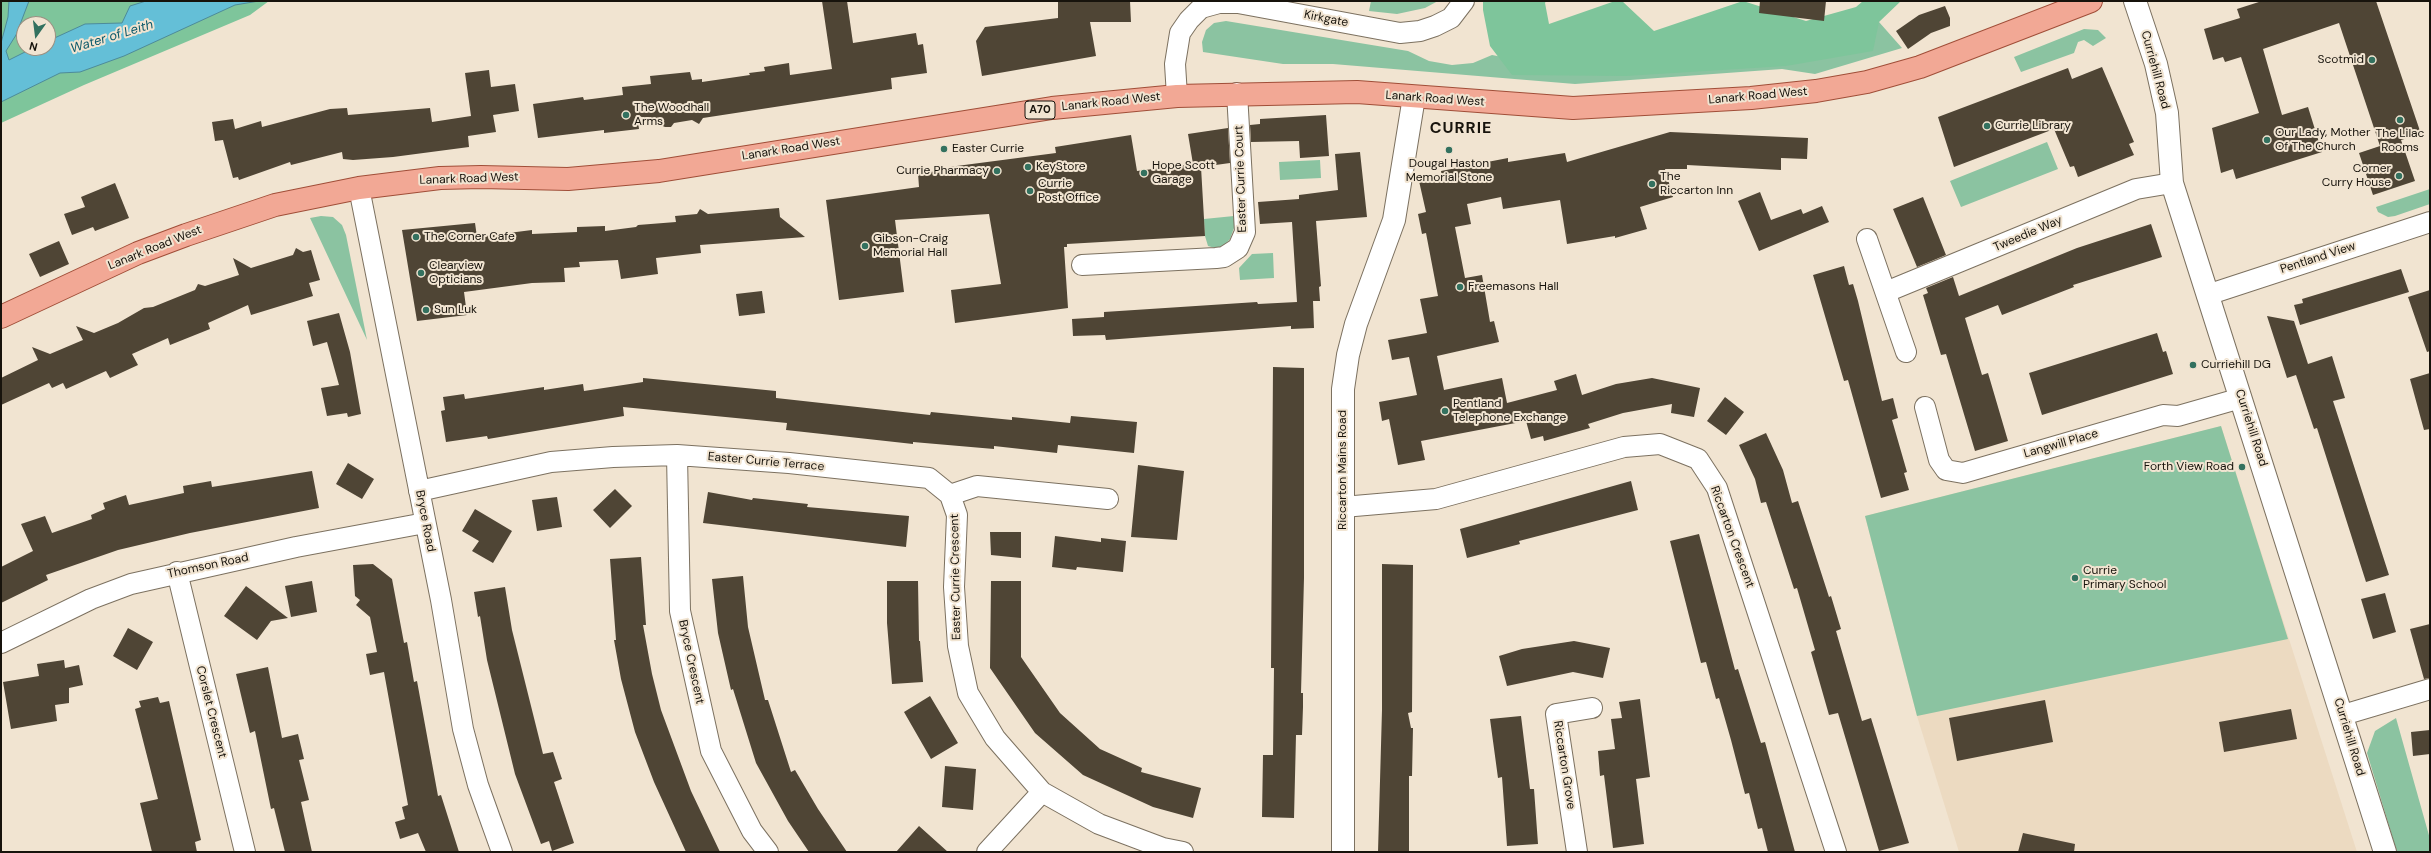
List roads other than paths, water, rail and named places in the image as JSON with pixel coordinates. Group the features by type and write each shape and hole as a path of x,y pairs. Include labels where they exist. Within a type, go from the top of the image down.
{"main road":[{"name":"Lanark Road West","path":"1,316 138,253 186,235 275,205 359,188 440,178 482,177 568,179 659,171 1052,108 1177,96 1237,93 1357,92 1573,108 1751,98 1816,91 1867,82 1920,67 2091,1"}],"street":[{"name":"Kirkgate","path":"1177,96 1175,64 1180,33 1189,20 1201,8 1219,3 1238,3 1400,33 1420,32 1451,18 1464,1"},
{"name":"Curriehill Road","path":"2135,1 2156,64 2167,113 2172,183 2343,716 2385,852"},
{"name":"Easter Currie Court","path":"1082,264 1216,258 1224,257 1238,248 1244,236 1245,224 1237,93"},
{"name":"Riccarton Mains Road","path":"1343,852 1343,389 1348,355 1356,324 1394,220 1414,97"},
{"name":"Tweedie Way","path":"1886,292 2136,189 2172,183"},
{"name":"Bryce Road","path":"359,188 425,523 463,729 478,785 502,852"},
{"name":"Pentland View","path":"2207,295 2430,222"},
{"path":"1867,239 1906,352"},
{"name":"Langwill Place","path":"1925,407 1939,460 1946,470 1962,473 2163,414 2178,416 2241,398"},
{"name":"Riccarton Crescent","path":"1343,507 1436,499 1624,447 1660,444 1698,459 1717,488 1836,852"},
{"name":"Easter Currie Terrace","path":"418,491 551,462 613,457 677,455 789,463 929,478 950,495"},
{"name":"Bryce Crescent","path":"677,455 680,611 711,751 752,831 768,852"},
{"path":"950,495 977,486 1108,499"},
{"name":"Easter Currie Crescent","path":"950,495 957,515 954,587 958,646 968,693 995,738 1042,792 1099,824 1163,848 1183,852"},
{"name":"Thomson Road","path":"1,643 91,599 131,584 177,572 425,523"},
{"name":"Corslet Crescent","path":"177,572 245,852"},
{"path":"2343,716 2430,689"},
{"name":"Riccarton Grove","path":"1577,852 1556,714 1592,708"},
{"path":"987,852 1042,792"}],"water":[{"name":"Water of Leith","path":"9,1 29,1 23,16 16,16 16,35 6,51 9,60 17,56 56,56 56,37 85,24 122,23 130,6 146,1 259,1 235,5 124,56 80,72 60,73 1,102 1,43 8,17"}],"place":[{"name":"Scotmid","path":"2372,60"},
{"name":"The Woodhall Arms","path":"626,115"},
{"name":"The Lilac Rooms","path":"2400,120"},
{"name":"Currie Library","path":"1987,126"},
{"name":"Our Lady, Mother Of The Church","path":"2267,140"},
{"name":"Easter Currie","path":"944,149"},
{"name":"Dougal Haston Memorial Stone","path":"1449,150"},
{"name":"KeyStore","path":"1028,167"},
{"name":"Currie Pharmacy","path":"997,171"},
{"name":"Hope Scott Garage","path":"1144,173"},
{"name":"Corner Curry House","path":"2399,176"},
{"name":"The Riccarton Inn","path":"1652,184"},
{"name":"Currie Post Office","path":"1030,191"},
{"name":"The Corner Cafe","path":"416,237"},
{"name":"Gibson-Craig Memorial Hall","path":"865,246"},
{"name":"Clearview Opticians","path":"421,273"},
{"name":"Freemasons Hall","path":"1460,287"},
{"name":"Sun Luk","path":"426,310"},
{"name":"Curriehill DG","path":"2193,365"},
{"name":"Pentland Telephone Exchange","path":"1445,411"},
{"name":"Forth View Road","path":"2242,467"},
{"name":"Currie Primary School","path":"2075,578"}],"district":[{"name":"CURRIE","path":"1461,129"}]}
